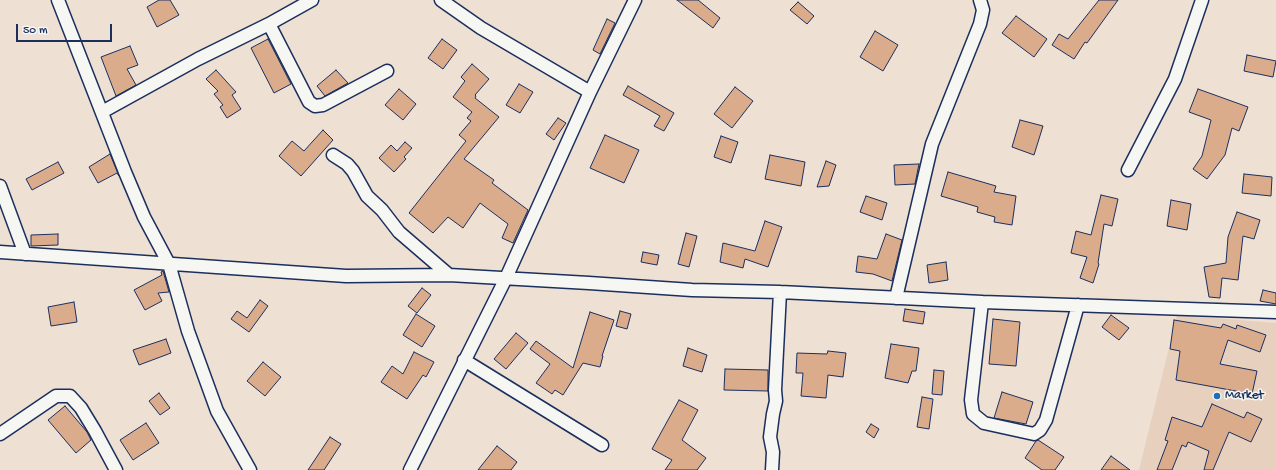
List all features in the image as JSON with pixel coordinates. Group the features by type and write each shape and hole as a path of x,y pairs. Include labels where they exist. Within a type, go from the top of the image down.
{"street":[{"path":"58,0 125,172 142,210 170,264 188,331 217,411 250,470"},
{"path":"102,112 198,59 269,24 312,0"},
{"path":"441,0 482,28 590,92"},
{"path":"896,298 932,144 980,24 983,10 980,0"},
{"path":"1128,170 1175,79 1202,0"},
{"path":"410,470 506,278 629,3"},
{"path":"269,24 309,102 315,106 323,105 386,71"},
{"path":"333,155 347,164 353,171 367,196 382,210 399,232 450,275"},
{"path":"0,186 25,254"},
{"path":"0,252 346,276 450,275 692,290 780,292 982,302 1276,312"},
{"path":"772,470 773,452 770,436 776,401 775,390 780,292"},
{"path":"982,302 971,400 974,414 984,423 1034,434 1040,430 1046,420 1078,305"},
{"path":"464,360 602,445"},
{"path":"0,434 56,396 70,396 81,408 116,470"}],"shaded area":[{"name":"Market","path":"1177,315 1276,323 1276,470 1139,470"}],"building":[{"path":"159,0 170,0 179,15 157,27 147,7"},
{"path":"677,0 698,0 720,18 713,28"},
{"path":"1099,0 1118,0 1087,43 1085,42 1074,59 1052,45 1059,34 1068,39"},
{"path":"798,2 814,16 807,24 790,10"},
{"path":"1016,16 1047,39 1034,57 1002,33"},
{"path":"607,19 615,23 600,54 593,50"},
{"path":"875,31 898,45 883,71 860,57"},
{"path":"268,39 291,84 274,93 251,48"},
{"path":"442,39 457,50 443,69 428,58"},
{"path":"130,46 138,65 127,69 136,85 116,96 101,57"},
{"path":"1247,55 1276,61 1273,77 1244,71"},
{"path":"472,64 489,79 475,95 475,98 499,117 464,159 494,180 492,183 528,210 513,243 502,238 508,224 480,203 463,228 448,217 433,233 409,213 466,141 459,135 471,121 467,118 472,112 453,97 465,81 461,77"},
{"path":"216,70 236,92 232,95 241,109 227,118 220,107 223,105 214,94 218,91 206,79"},
{"path":"336,70 348,83 325,96 317,86"},
{"path":"519,84 533,92 520,113 506,105"},
{"path":"628,86 674,113 664,131 654,126 660,116 623,95"},
{"path":"735,87 753,101 732,128 714,114"},
{"path":"399,89 416,104 403,120 385,105"},
{"path":"1198,89 1248,107 1239,131 1232,128 1225,155 1207,179 1193,169 1202,156 1211,120 1189,112"},
{"path":"558,118 566,123 554,140 546,134"},
{"path":"1020,120 1043,126 1034,155 1012,147"},
{"path":"323,130 333,140 301,176 279,156 292,141 304,151"},
{"path":"605,135 639,150 624,183 590,168"},
{"path":"721,136 738,142 731,163 714,157"},
{"path":"405,142 412,148 404,157 406,159 394,172 379,158 391,145 397,151"},
{"path":"110,154 119,176 117,173 98,183 89,167"},
{"path":"770,155 805,162 801,186 765,179"},
{"path":"826,161 836,165 829,186 817,187"},
{"path":"58,162 64,173 32,190 26,179"},
{"path":"919,164 915,184 895,185 894,165"},
{"path":"948,172 996,186 994,192 1016,196 1012,225 994,222 995,217 977,212 978,207 941,196"},
{"path":"1244,174 1272,177 1271,196 1242,193"},
{"path":"1101,195 1118,199 1112,226 1104,224 1099,264 1093,283 1080,278 1087,257 1071,253 1076,231 1091,235"},
{"path":"866,196 887,203 882,220 860,212"},
{"path":"1171,200 1191,204 1187,230 1167,226"},
{"path":"1237,212 1260,220 1254,239 1243,236 1238,280 1222,278 1220,298 1209,297 1204,267 1226,263 1228,237"},
{"path":"765,221 782,227 768,267 745,259 743,268 720,262 723,243 755,251"},
{"path":"686,233 697,236 689,267 678,264"},
{"path":"58,234 58,245 31,246 31,235"},
{"path":"886,234 902,240 892,281 873,274 856,272 858,256 877,259"},
{"path":"643,252 659,255 657,265 641,262"},
{"path":"946,262 948,280 929,283 927,265"},
{"path":"163,271 169,292 158,293 162,301 145,310 134,290 162,275 161,272"},
{"path":"422,288 431,295 417,313 408,306"},
{"path":"1263,290 1276,293 1276,304 1260,301"},
{"path":"260,300 268,306 249,332 231,319 237,311 247,318"},
{"path":"74,302 77,322 51,326 48,307"},
{"path":"905,309 925,312 923,324 903,321"},
{"path":"620,311 631,314 627,329 616,326"},
{"path":"590,312 614,320 602,356 600,367 583,363 563,395 555,390 552,394 536,383 550,364 530,349 536,341 573,368"},
{"path":"416,314 435,326 422,347 403,335"},
{"path":"1111,315 1129,328 1119,340 1102,327"},
{"path":"993,319 1020,322 1016,366 989,364"},
{"path":"1174,320 1221,328 1223,324 1236,329 1237,325 1266,335 1260,352 1228,340 1220,364 1257,371 1252,394 1176,380 1180,351 1170,349"},
{"path":"516,333 528,343 506,369 494,359"},
{"path":"166,339 171,353 139,365 133,350"},
{"path":"891,344 919,348 916,371 912,371 908,383 885,378"},
{"path":"688,348 707,355 702,372 683,366"},
{"path":"828,351 846,353 843,377 828,375 826,398 801,396 803,373 796,373 797,353 827,354"},
{"path":"414,352 434,362 426,377 423,375 407,399 381,382 392,366 403,374"},
{"path":"263,362 281,377 265,396 247,381"},
{"path":"725,369 768,370 768,391 724,390"},
{"path":"934,370 944,371 942,395 932,394"},
{"path":"1002,392 1033,402 1026,424 994,418"},
{"path":"159,393 170,408 160,415 149,401"},
{"path":"922,397 933,399 929,429 917,427"},
{"path":"679,400 698,410 682,440 706,458 697,470 665,470 672,460 652,449"},
{"path":"1212,404 1244,418 1247,412 1262,419 1251,442 1229,432 1213,470 1204,470 1209,451 1188,442 1186,447 1182,445 1172,470 1157,470 1168,441 1165,440 1172,417 1202,427"},
{"path":"65,406 87,432 91,440 76,453 48,420"},
{"path":"146,423 159,443 133,460 120,440"},
{"path":"871,424 879,429 874,438 866,432"},
{"path":"330,437 341,444 324,470 308,470"},
{"path":"1038,440 1064,457 1055,470 1042,470 1025,458"},
{"path":"497,446 517,462 511,470 478,470"},
{"path":"1111,456 1130,470 1101,470"}],"place":[{"name":"Market","path":"1217,396"}]}
